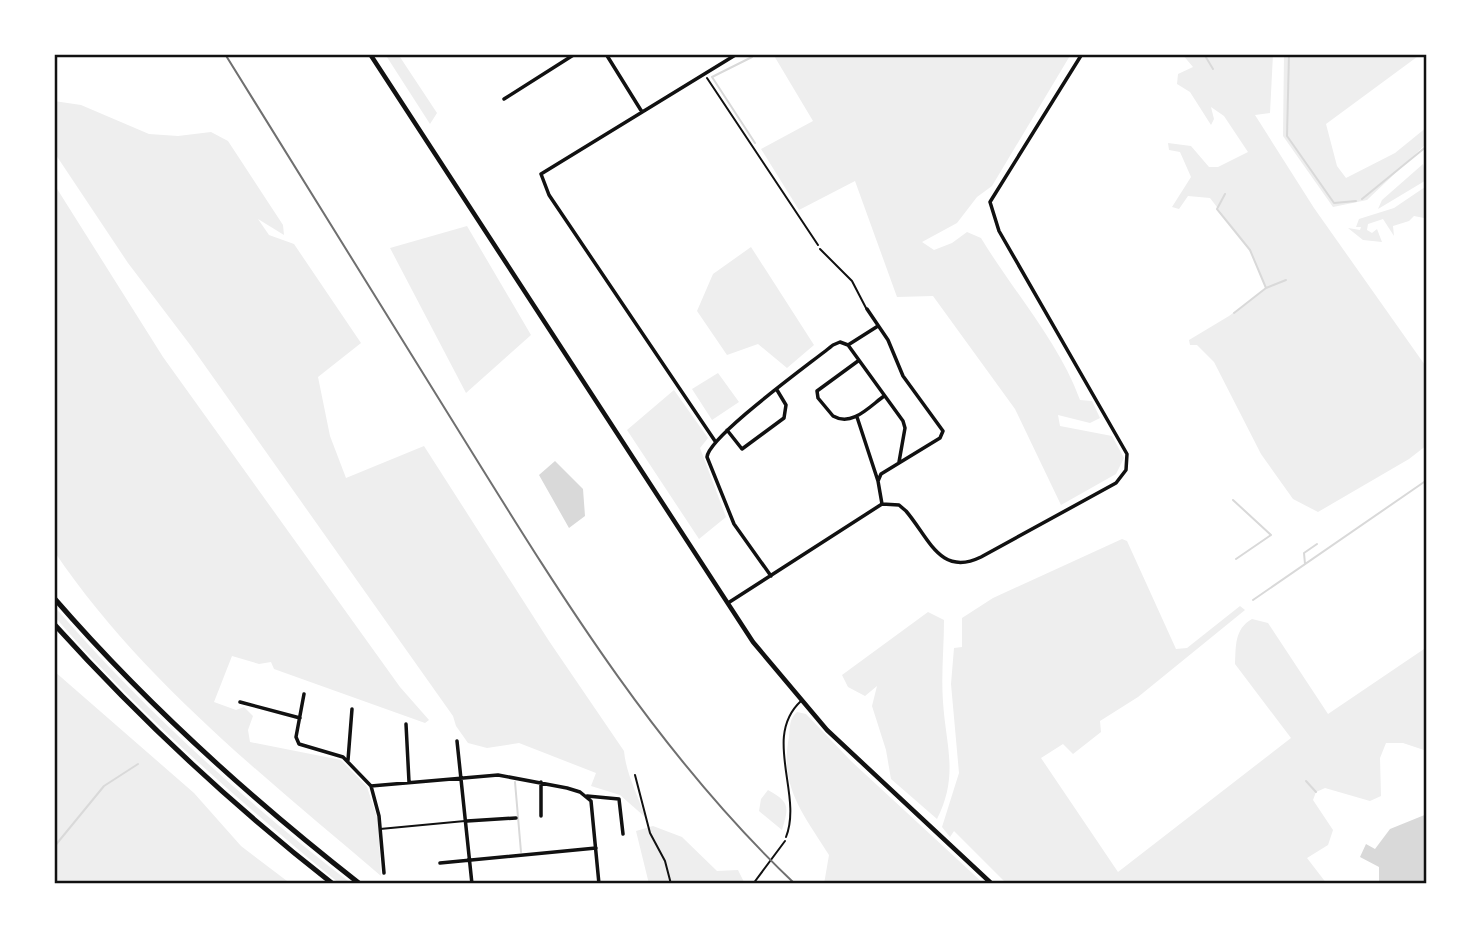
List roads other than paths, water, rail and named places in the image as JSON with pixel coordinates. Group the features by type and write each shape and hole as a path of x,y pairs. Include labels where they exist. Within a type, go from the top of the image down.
{"highway":[{"path":"54,598 119,670 200,749 360,884"},
{"path":"54,624 157,732 333,884"}],"main road":[{"path":"370,54 726,604 801,701 840,743 992,884"}],"street":[{"path":"504,99 575,54"},
{"path":"606,54 642,112"},
{"path":"715,441 549,195 542,179 545,170 737,54"},
{"path":"726,604 882,503 899,505 906,511 948,562 967,563 1116,483 1126,470 1127,454 999,230 990,202 1082,54"},
{"path":"867,309 903,376 943,431 940,438 881,474 878,481"},
{"path":"848,345 878,326"},
{"path":"771,576 736,526 708,457 715,441 727,430 840,342 848,345 905,428 899,462"},
{"path":"858,361 817,391 817,394 838,419 857,417 884,396"},
{"path":"727,430 743,449 784,418 786,405 777,390"},
{"path":"857,417 878,481 882,503"},
{"path":"304,694 296,737 299,744 348,760 371,786 380,829 384,873"},
{"path":"240,702 300,718"},
{"path":"348,760 352,709"},
{"path":"406,724 410,782"},
{"path":"457,741 472,884"},
{"path":"371,786 498,775 541,782 587,796 619,799 623,834"},
{"path":"541,782 541,816"},
{"path":"587,796 591,801 599,884"},
{"path":"467,821 516,818"},
{"path":"440,863 596,848"}],"lane":[{"path":"820,248 852,281 867,309"},
{"path":"786,837 790,816 785,732 788,717 801,701"},
{"path":"380,829 467,821"}],"waterway":[{"path":"1204,54 1213,69"},
{"path":"1289,54 1287,136 1334,203 1356,201"},
{"path":"752,57 712,77 755,143"},
{"path":"1362,199 1427,146"},
{"path":"1225,194 1217,209 1250,250 1266,288"},
{"path":"1234,313 1266,288 1286,280"},
{"path":"1253,600 1427,480"},
{"path":"1233,500 1271,535 1236,559"},
{"path":"1305,564 1304,553 1317,544"},
{"path":"54,847 104,786 138,764"},
{"path":"1306,781 1316,792"},
{"path":"515,782 521,852"}],"railway":[{"path":"225,54 577,617 657,729 700,783 795,884"}]}
